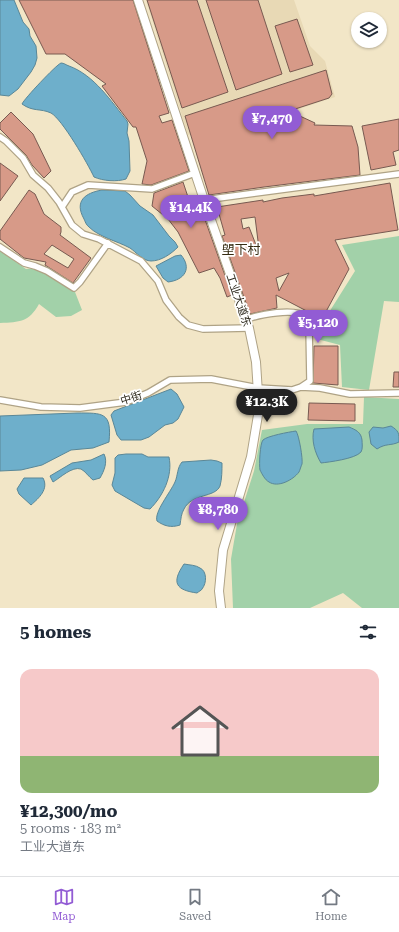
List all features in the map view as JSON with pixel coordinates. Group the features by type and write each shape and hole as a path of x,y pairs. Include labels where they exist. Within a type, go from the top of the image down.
{"street":[{"name":"工业大道东","path":"138,0 204,200 248,324 256,362 259,409 251,457 223,550 219,591 221,608"},
{"path":"0,137 23,158 33,174 48,188 62,207 72,225 84,234 99,238 141,261 158,281 166,300 179,317 188,325 203,329 248,324 253,317 286,312 300,313 306,318 309,326 310,381 301,388"},
{"path":"62,207 72,192 88,185 152,189 195,173"},
{"path":"204,200 399,174"},
{"path":"0,247 24,264 47,270 74,288 108,243"},
{"name":"中街","path":"0,400 41,407 80,408 126,402 148,393 170,380 211,379 258,388 292,390 301,388 320,388 350,394 399,393"}],"shaded area":[{"path":"146,0 294,0 310,46 325,61 335,97 296,110 188,135"}],"green space":[{"path":"399,236 399,302 384,301 369,390 342,387 340,345 317,339 316,333 355,271 342,245"},
{"path":"0,251 26,269 35,268 50,274 75,292 82,310 71,316 56,317 39,304 28,318 13,322 0,323"},
{"path":"364,397 399,399 399,608 362,608 343,593 310,608 233,608 231,559 237,524 254,471 262,430 307,424 363,424"}],"water":[{"path":"0,0 14,0 23,22 29,29 30,36 36,46 37,58 35,65 18,89 9,96 0,95"},
{"path":"61,63 78,70 94,82 127,121 130,171 126,179 110,181 94,177 74,142 56,117 51,113 33,109 22,104 40,82"},
{"path":"102,190 125,191 140,206 153,215 178,247 169,255 155,261 148,261 130,248 93,230 85,222 80,207 86,196"},
{"path":"181,255 186,264 185,273 179,279 168,282 163,278 156,266 175,256"},
{"path":"171,389 177,394 184,407 178,419 173,423 165,425 149,437 141,440 121,440 117,435 111,415 114,411"},
{"path":"93,413 104,416 109,425 109,442 93,448 71,450 42,465 21,470 0,471 0,416"},
{"path":"391,426 398,432 399,442 377,449 371,444 369,432 373,427 383,428"},
{"path":"349,427 356,430 361,435 361,452 353,457 321,463 314,446 314,429"},
{"path":"296,431 302,457 302,464 299,472 293,478 281,484 273,484 265,478 260,470 262,442 269,437 278,434"},
{"path":"104,454 106,463 100,478 93,480 81,469 74,469 53,482 50,476 72,463 91,460"},
{"path":"142,454 148,457 169,457 170,471 166,485 155,504 150,509 144,508 115,491 112,485 115,473 115,458 118,455"},
{"path":"211,460 222,463 220,486 217,490 192,500 182,513 180,525 168,526 157,521 158,513 175,482 182,462"},
{"path":"24,478 43,478 45,482 44,490 31,505 19,494 17,489"},
{"path":"184,564 197,566 205,574 205,584 197,593 184,590 180,588 178,584 178,576"}],"building":[{"path":"19,0 133,0 169,113 159,116 162,123 172,120 189,171 151,185 142,184 147,161 136,127 133,127 102,86 106,84 65,54 46,54"},
{"path":"147,0 197,0 228,92 182,108"},
{"path":"206,0 258,0 282,74 236,90"},
{"path":"297,19 313,65 290,72 275,26"},
{"path":"326,70 332,94 329,98 289,111 315,123 314,125 352,126 358,147 360,175 209,195 185,116"},
{"path":"11,112 33,134 51,171 44,178 32,165 26,155 0,129 0,123"},
{"path":"399,119 399,150 393,152 396,165 371,170 362,126"},
{"path":"0,163 18,176 0,201"},
{"path":"183,182 190,203 198,200 232,295 227,297 220,278 214,268 199,273 178,232 168,219 152,206 154,193"},
{"path":"390,183 398,230 335,240 349,269 322,319 276,295 277,308 250,314 222,236 225,235 217,207 314,194 314,196","holes":["255,217 259,249 258,250 249,227 243,229 241,219","289,273 279,291 276,278"]},
{"path":"29,190 35,194 44,214 61,227 60,235 91,258 73,283 45,265 46,262 24,258 0,239 0,231","holes":["52,245 74,259 68,268 44,254"]},
{"path":"314,346 338,346 338,385 313,383"},
{"path":"394,372 399,372 399,387 393,387"},
{"path":"309,403 355,404 355,421 308,420"}],"district":[{"name":"塱下村","path":"241,249"}]}
